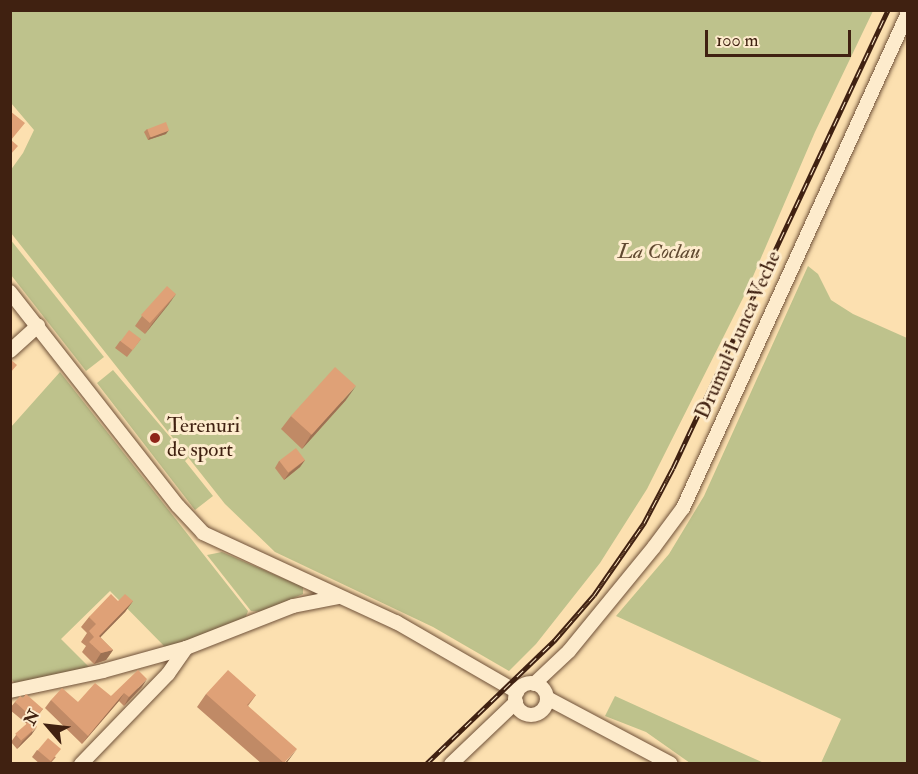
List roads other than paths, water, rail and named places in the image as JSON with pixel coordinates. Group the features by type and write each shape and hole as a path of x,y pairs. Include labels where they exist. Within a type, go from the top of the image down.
{"street":[{"name":"Drumul Lunca Veche","path":"451,764 519,702 525,685 542,696 569,651 659,541 683,508 908,13"},
{"path":"10,292 198,529 226,546 343,597 412,631 519,702 532,714 542,696 671,764"},
{"path":"10,351 38,327"},
{"path":"10,691 103,671 186,648 293,606 317,599 343,597"},
{"path":"81,764 168,674 186,648"}],"railway":[{"path":"426,764 554,641 594,595 644,523 673,468 888,10"}],"place":[{"name":"Terenuri de sport","path":"155,438"}],"park label":[{"name":"La Coclau","path":"659,252"}]}
